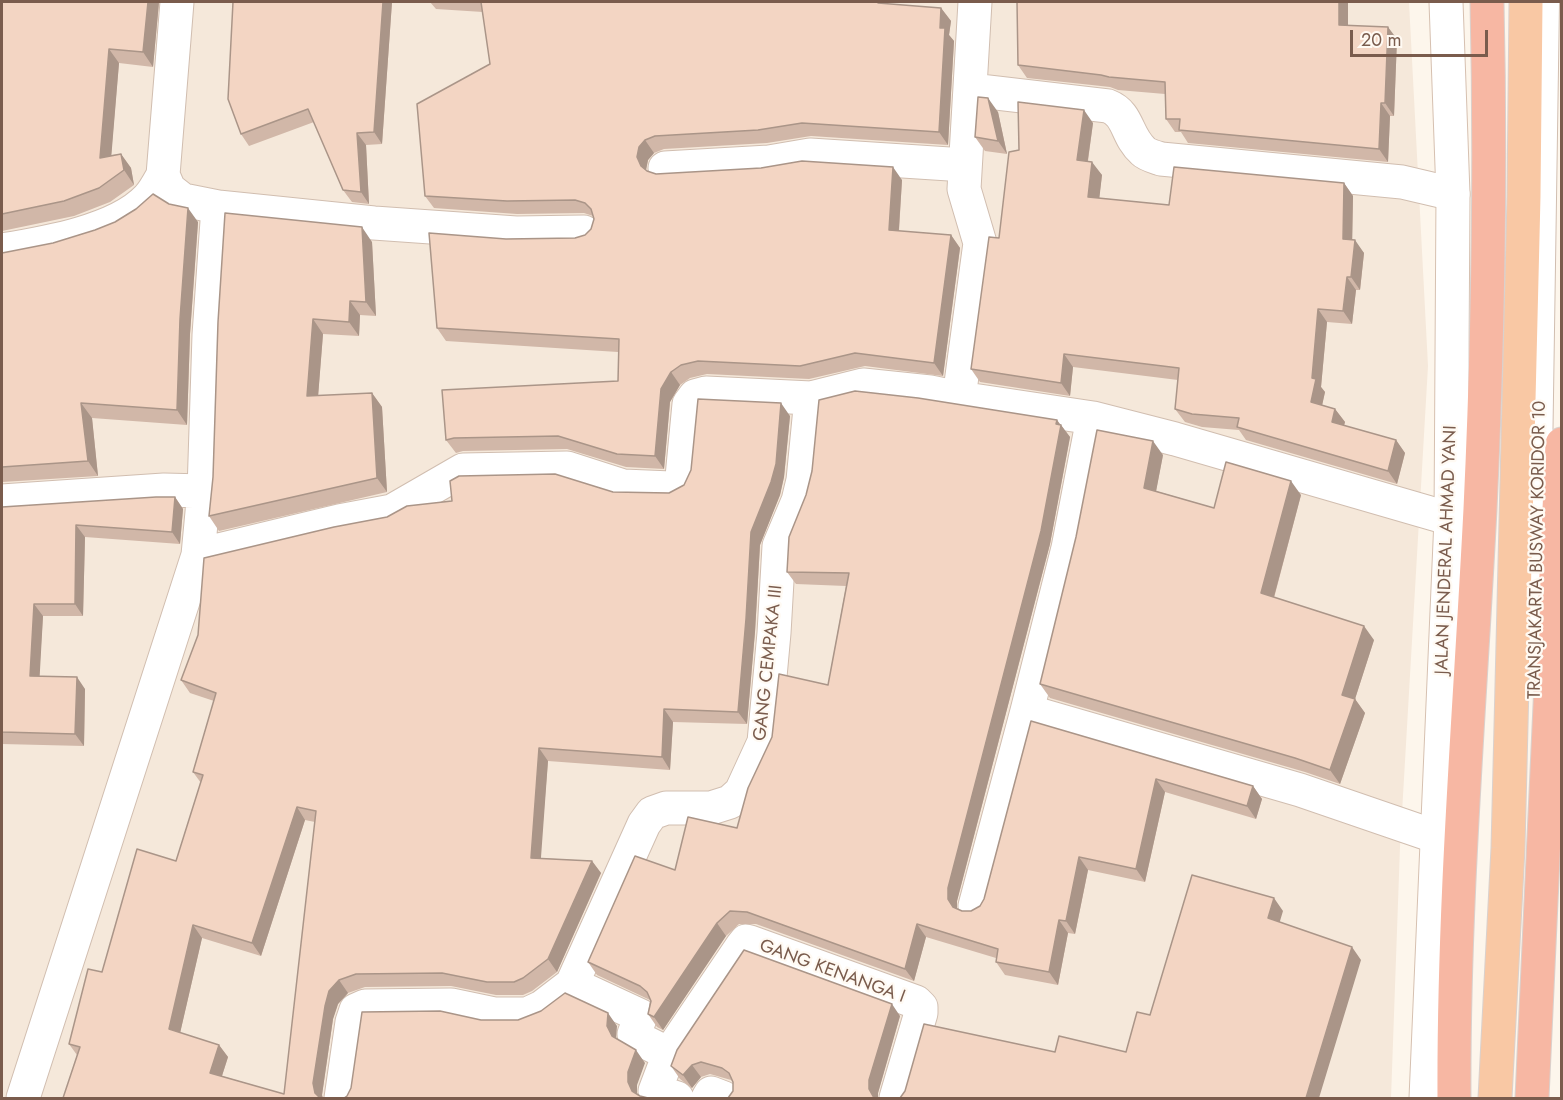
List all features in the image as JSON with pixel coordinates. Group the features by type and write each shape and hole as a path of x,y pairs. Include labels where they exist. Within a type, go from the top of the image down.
{"highway":[{"path":"1454,1098 1459,886 1480,506 1489,209 1487,2"},
{"path":"1495,1098 1508,848 1524,196 1526,2"},
{"path":"1531,1098 1562,444"}],"street":[{"path":"177,2 164,175 169,189 183,200 218,207 516,234 584,232"},
{"path":"959,398 980,243 963,189 975,2"},
{"name":"JALAN JENDERAL AHMAD YANI","path":"1426,1098 1451,519 1453,194 1446,2"},
{"path":"971,90 1108,106 1118,110 1129,134 1144,152 1161,159 1402,182 1453,194"},
{"path":"665,168 769,162 810,155 965,165"},
{"path":"2,250 92,230 129,214 148,198 164,175"},
{"path":"23,1098 198,555 204,490 209,335 218,207"},
{"path":"198,555 339,521 392,511 463,470 567,468 623,486 671,488 679,485 682,477 689,404 695,396 706,393 811,398 863,385 930,392 1094,418 1175,439 1451,519"},
{"name":"GANG CEMPAKA III","path":"572,984 644,824 652,813 666,808 711,808 730,802 741,792 764,742 779,546 798,501 804,480 811,398"},
{"path":"975,906 1068,548 1094,418"},
{"path":"2,501 164,490 204,490"},
{"path":"1027,711 1300,790 1437,837"},
{"name":"GANG KENANGA I","path":"677,1098 655,1091 669,1054 746,941 916,1002 921,1007 896,1098"},
{"path":"341,1098 352,1022 356,1010 364,1006 451,1005 494,1014 527,1014 542,1007 572,984 641,1016 635,1037 669,1054"},
{"path":"708,1098 711,1094 724,1098"}],"lane":[{"name":"TRANSJAKARTA BUSWAY KORIDOR 10","path":"1531,1098 1547,2"}],"shaded area":[{"path":"2,2 1409,2 1428,366 1400,847 1391,1098 2,1098"}],"building":[{"path":"2,2 148,2 143,52 109,49 100,158 121,154 124,170 99,188 64,201 2,214"},
{"path":"233,2 383,2 374,132 357,133 361,192 343,190 308,109 241,134 228,99"},
{"path":"481,2 878,2 941,8 940,28 945,28 939,132 802,123 758,130 655,136 645,140 639,147 637,157 641,166 656,174 761,168 802,161 893,167 889,230 951,235 934,363 855,353 800,366 698,361 681,365 671,372 661,389 655,456 617,454 558,436 446,440 442,390 618,381 619,339 437,328 429,233 506,239 575,238 585,235 591,229 594,219 591,209 585,203 575,200 507,201 425,196 417,104 490,64"},
{"path":"1017,2 1339,2 1339,25 1388,27 1385,103 1381,103 1379,149 1179,130 1180,119 1166,119 1165,82 1018,65"},
{"path":"978,97 988,98 998,141 975,137"},
{"path":"1018,102 1084,110 1077,160 1092,162 1088,197 1169,205 1174,167 1344,183 1343,239 1355,240 1351,277 1347,277 1343,311 1318,309 1312,378 1316,379 1311,402 1335,409 1332,422 1396,440 1388,471 1237,427 1239,418 1192,414 1175,409 1179,368 1064,354 1061,383 971,369 989,237 999,238 1009,152 1019,150"},
{"path":"153,194 169,204 188,208 180,319 177,410 81,403 88,461 2,467 2,253 53,243 95,230 115,222 136,209"},
{"path":"225,213 362,227 366,302 350,301 349,322 313,319 307,396 372,393 377,478 209,516 213,477 218,322"},
{"path":"855,391 918,398 1057,420 1056,424 1061,425 1041,531 948,888 948,899 953,907 962,911 971,911 980,906 984,899 1031,721 1253,786 1247,806 1156,779 1136,869 1079,857 1066,921 1059,920 1049,972 996,962 998,949 917,924 905,969 747,912 730,911 717,923 654,1017 648,1014 651,1001 647,992 640,986 588,962 635,856 675,870 688,817 737,828 748,788 772,737 779,674 828,685 849,573 787,572 789,537 806,495 812,471 819,400"},
{"path":"698,399 781,403 776,464 751,532 738,712 664,709 662,757 539,748 531,858 592,861 548,959 514,982 487,982 442,973 356,974 339,980 329,991 325,1006 313,1083 315,1093 320,1098 63,1098 80,1047 69,1044 88,969 102,972 137,849 176,861 203,775 193,772 216,693 181,680 198,635 204,558 334,527 387,517 407,506 452,501 450,481 459,476 555,474 613,492 669,493 684,485 691,470","holes":["297,807 316,811 284,1094 210,1073 219,1045 169,1029 193,925 252,943"]},
{"path":"1097,430 1153,441 1144,488 1214,508 1226,462 1291,481 1261,593 1364,626 1342,695 1355,699 1330,770 1040,684 1076,537"},
{"path":"175,497 172,532 76,525 75,604 34,604 30,676 77,677 75,734 2,732 2,507"},
{"path":"1192,875 1274,898 1268,918 1352,947 1306,1098 900,1098 905,1091 924,1024 1055,1052 1059,1036 1126,1052 1137,1012 1150,1015"},
{"path":"744,950 892,1004 869,1080 869,1089 874,1098 728,1098 733,1091 733,1082 729,1073 722,1068 701,1062 692,1065 683,1075 671,1066 677,1050"},
{"path":"565,993 608,1013 607,1026 612,1036 636,1050 628,1072 628,1082 632,1091 648,1098 344,1098 351,1088 362,1012 440,1011 481,1020 518,1020 541,1011"}]}
